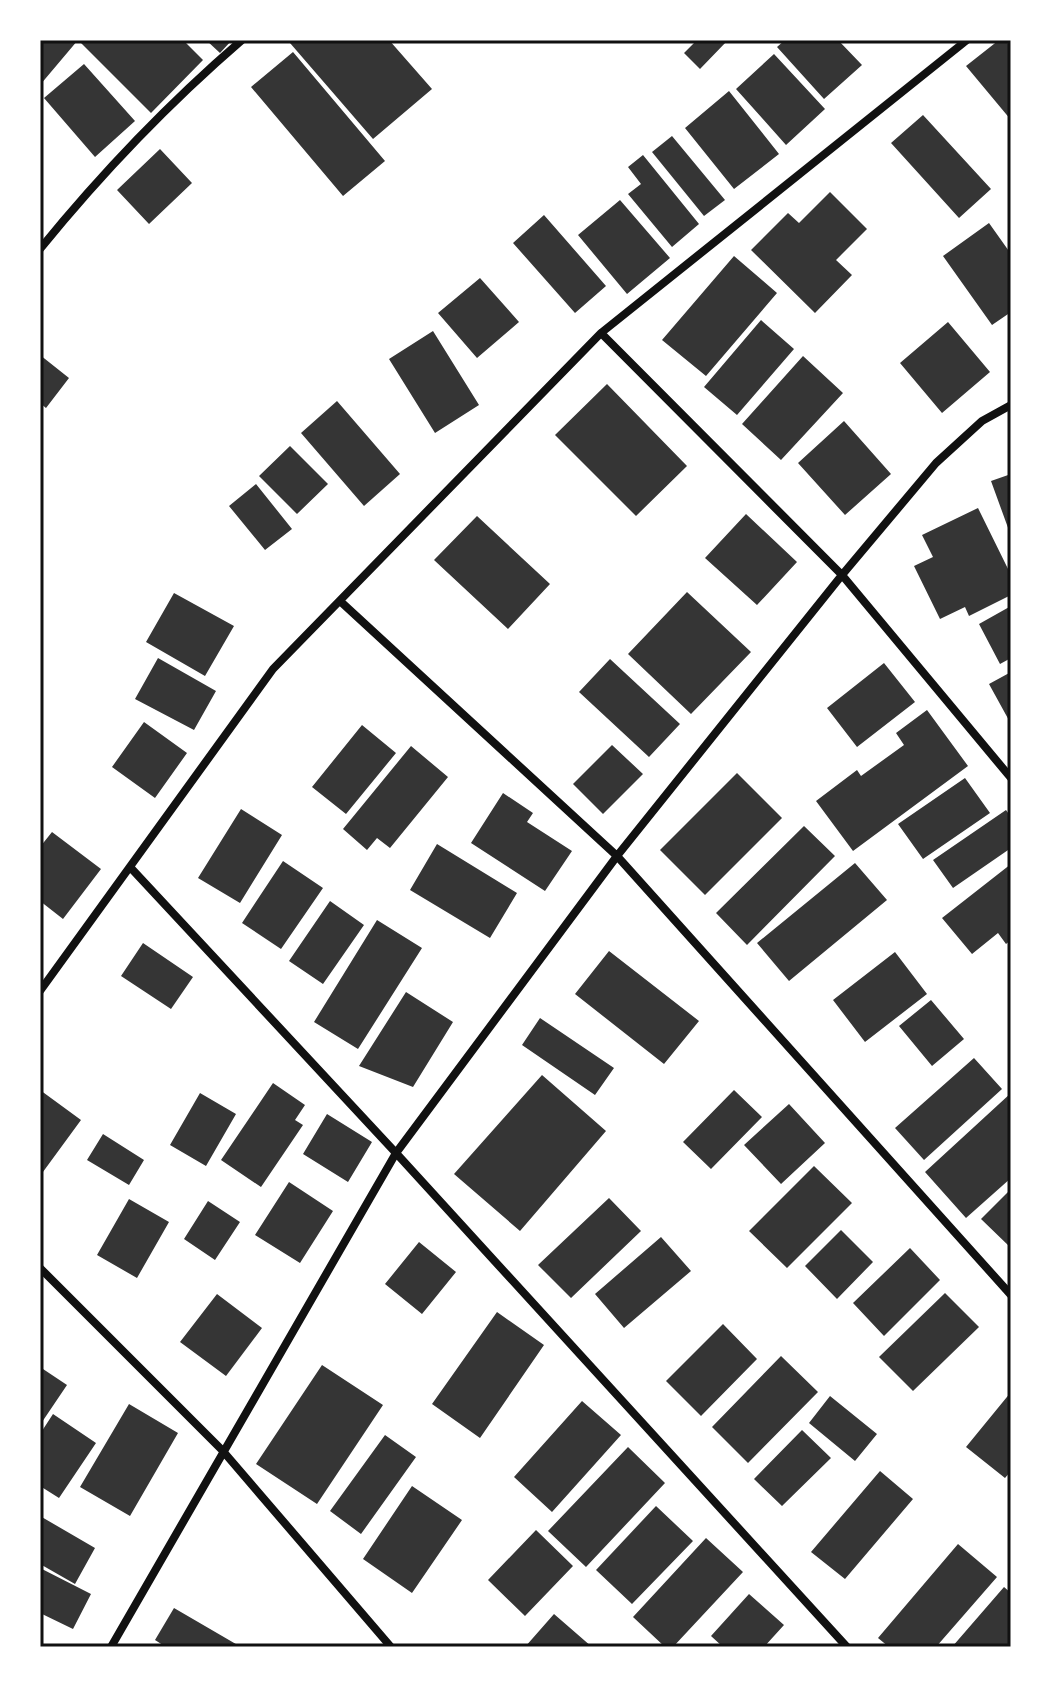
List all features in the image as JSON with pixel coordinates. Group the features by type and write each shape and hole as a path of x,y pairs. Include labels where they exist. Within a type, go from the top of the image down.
{"street":[{"path":"40,249 91,188 203,74 242,40"},
{"path":"40,991 273,669 601,333 967,40"},
{"path":"601,333 842,575 1011,778"},
{"path":"111,1647 396,1153 617,856 842,575 936,463 982,421 1011,405"},
{"path":"340,601 617,856 1011,1295"},
{"path":"130,867 847,1647"},
{"path":"40,1268 222,1450 391,1647"}],"building":[{"path":"40,40 78,40 40,85"},
{"path":"78,40 183,40 203,60 151,113"},
{"path":"206,40 232,40 220,53"},
{"path":"293,40 389,40 432,89 373,139 290,43"},
{"path":"697,40 728,40 700,69 684,53"},
{"path":"785,40 838,40 862,65 824,99 777,47"},
{"path":"999,40 1005,40 1011,47 1011,120 966,66"},
{"path":"293,52 385,161 343,196 251,87"},
{"path":"774,54 825,109 786,145 736,89"},
{"path":"84,64 135,121 95,157 44,98"},
{"path":"729,91 779,154 734,189 685,128"},
{"path":"923,115 991,189 959,218 891,143"},
{"path":"672,136 725,200 704,216 652,152"},
{"path":"160,149 192,183 149,224 117,190"},
{"path":"643,155 699,224 672,247 628,194 641,184 628,167"},
{"path":"830,192 867,229 836,260 852,275 815,313 751,250 788,213 799,223"},
{"path":"620,200 670,258 627,294 578,235"},
{"path":"544,215 606,286 575,313 513,243"},
{"path":"989,223 1011,254 1011,312 992,325 943,256"},
{"path":"734,256 777,293 706,376 662,340"},
{"path":"480,278 519,322 477,358 438,313"},
{"path":"761,320 794,349 737,415 704,387"},
{"path":"948,322 990,372 942,413 900,363"},
{"path":"433,331 479,405 435,433 389,359"},
{"path":"40,355 69,378 46,408 40,403"},
{"path":"803,356 843,393 781,460 742,424"},
{"path":"607,384 687,466 636,516 555,435"},
{"path":"337,401 400,474 364,506 301,433"},
{"path":"844,421 891,474 845,515 798,463"},
{"path":"290,446 328,484 297,514 259,476"},
{"path":"1011,474 1011,536 991,481"},
{"path":"256,484 292,529 265,550 229,506"},
{"path":"978,508 1011,575 1011,595 969,616 965,607 940,619 914,566 933,557 922,535"},
{"path":"746,514 797,562 757,605 705,558"},
{"path":"477,516 550,584 508,629 434,560"},
{"path":"687,592 751,652 691,714 628,654"},
{"path":"174,593 234,626 205,676 146,642"},
{"path":"1011,606 1011,658 1000,664 979,624"},
{"path":"158,658 216,691 194,730 135,699"},
{"path":"610,659 680,724 649,757 579,692"},
{"path":"884,663 915,702 857,747 827,708"},
{"path":"1011,672 1011,724 989,684"},
{"path":"927,710 968,766 853,851 816,801 857,770 861,776 904,745 896,733"},
{"path":"144,722 187,753 155,798 112,767"},
{"path":"362,725 396,753 346,814 312,787"},
{"path":"612,745 643,774 603,814 573,784"},
{"path":"411,746 448,777 390,848 377,838 367,850 343,829"},
{"path":"737,773 782,818 705,895 660,850"},
{"path":"965,778 990,813 923,859 898,824"},
{"path":"503,793 533,813 527,822 572,851 545,891 471,843"},
{"path":"241,809 282,835 240,903 198,878"},
{"path":"1006,810 1011,817 1011,848 953,888 933,860"},
{"path":"804,826 835,856 747,945 716,913"},
{"path":"52,832 101,869 63,919 40,901 40,847"},
{"path":"437,844 517,893 490,938 410,890"},
{"path":"283,861 323,888 281,949 242,923"},
{"path":"855,863 887,900 789,981 757,943"},
{"path":"1011,864 1011,940 1006,944 998,933 972,954 942,918"},
{"path":"330,901 364,925 323,984 289,961"},
{"path":"377,920 422,948 358,1049 314,1022"},
{"path":"143,943 193,977 171,1009 121,976"},
{"path":"609,951 699,1021 664,1064 575,994"},
{"path":"895,952 927,994 865,1042 833,1000"},
{"path":"406,992 453,1022 413,1087 359,1066"},
{"path":"931,1000 964,1039 932,1066 899,1026"},
{"path":"540,1018 614,1068 595,1095 522,1045"},
{"path":"974,1058 1002,1089 924,1160 895,1128"},
{"path":"542,1075 606,1131 520,1231 454,1174"},
{"path":"273,1083 305,1105 295,1120 303,1125 261,1187 221,1160"},
{"path":"40,1090 81,1120 40,1176"},
{"path":"734,1090 762,1117 711,1169 683,1142"},
{"path":"200,1093 236,1114 206,1166 170,1145"},
{"path":"1011,1093 1011,1178 966,1218 925,1172"},
{"path":"789,1104 825,1143 781,1184 744,1145"},
{"path":"327,1114 372,1142 348,1182 303,1154"},
{"path":"103,1134 144,1160 129,1185 87,1160"},
{"path":"814,1166 852,1203 787,1268 749,1231"},
{"path":"289,1182 333,1211 300,1263 255,1235"},
{"path":"1011,1189 1011,1248 981,1219"},
{"path":"609,1198 641,1231 571,1298 538,1265"},
{"path":"129,1199 169,1222 137,1278 97,1255"},
{"path":"208,1201 240,1222 215,1260 184,1239"},
{"path":"841,1230 873,1262 837,1299 805,1266"},
{"path":"661,1237 691,1271 624,1328 595,1294"},
{"path":"419,1242 456,1272 422,1314 385,1284"},
{"path":"910,1248 940,1280 884,1336 853,1303"},
{"path":"945,1293 979,1327 913,1391 879,1357"},
{"path":"217,1294 262,1328 226,1376 180,1342"},
{"path":"497,1312 544,1345 480,1438 432,1404"},
{"path":"723,1324 757,1359 701,1416 666,1381"},
{"path":"781,1356 818,1392 748,1463 712,1427"},
{"path":"322,1365 383,1405 317,1504 256,1464"},
{"path":"40,1367 67,1385 40,1425"},
{"path":"1011,1392 1011,1471 1005,1478 966,1447"},
{"path":"830,1396 877,1434 855,1461 809,1423"},
{"path":"582,1401 621,1435 552,1512 514,1477"},
{"path":"129,1404 178,1433 130,1516 80,1487"},
{"path":"53,1414 96,1443 59,1498 40,1486 40,1434"},
{"path":"802,1430 831,1458 782,1506 754,1479"},
{"path":"385,1435 416,1457 361,1534 330,1511"},
{"path":"628,1447 665,1483 586,1567 548,1531"},
{"path":"880,1471 913,1499 845,1579 811,1552"},
{"path":"412,1486 462,1520 412,1593 363,1559"},
{"path":"656,1506 693,1541 632,1604 596,1570"},
{"path":"40,1516 95,1548 75,1584 40,1564"},
{"path":"536,1530 573,1566 525,1616 488,1580"},
{"path":"706,1538 743,1572 673,1647 665,1647 633,1617"},
{"path":"958,1544 997,1577 936,1647 889,1647 878,1638"},
{"path":"40,1568 91,1594 73,1629 40,1613"},
{"path":"1004,1587 1011,1593 1011,1647 952,1647"},
{"path":"749,1594 784,1625 764,1647 723,1647 711,1636"},
{"path":"174,1608 241,1647 166,1647 155,1640"},
{"path":"554,1614 592,1647 525,1647"}]}
